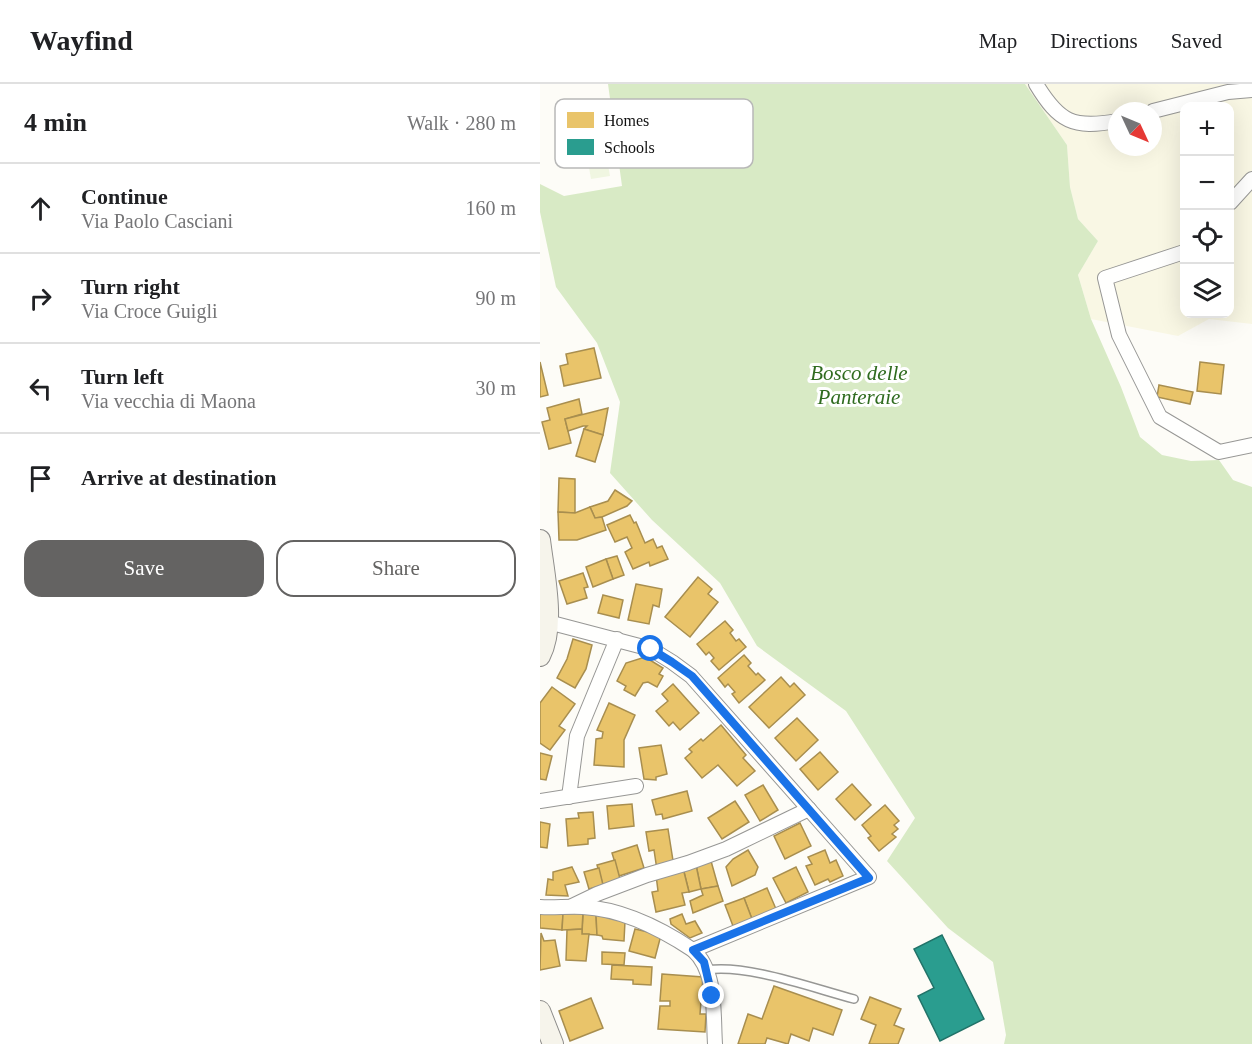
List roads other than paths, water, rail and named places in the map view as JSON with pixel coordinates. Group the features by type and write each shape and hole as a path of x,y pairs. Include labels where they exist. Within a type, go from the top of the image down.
{"main road":[{"path":"540,540 548,622 545,643 540,656"},
{"path":"540,1011 553,1044"}],"street":[{"path":"1036,84 1045,99 1059,114 1073,123 1090,125 1108,122"},
{"path":"1162,109 1228,92 1252,90"},
{"path":"1234,199 1252,179"},
{"path":"1180,254 1105,278 1119,335 1160,417 1219,452 1252,445"},
{"path":"548,622 651,649 692,676 869,878 693,950"},
{"path":"569,797 577,736 617,639"},
{"path":"540,801 636,786"},
{"path":"570,907 627,882 726,849 809,809"},
{"path":"540,907 584,907 624,915 666,933 693,950 704,962 707,970 712,996 715,1044"}],"lane":[{"path":"707,970 723,968 748,971 854,999"}],"park label":[{"name":"Bosco delle Panteraie","path":"859,385"}]}
